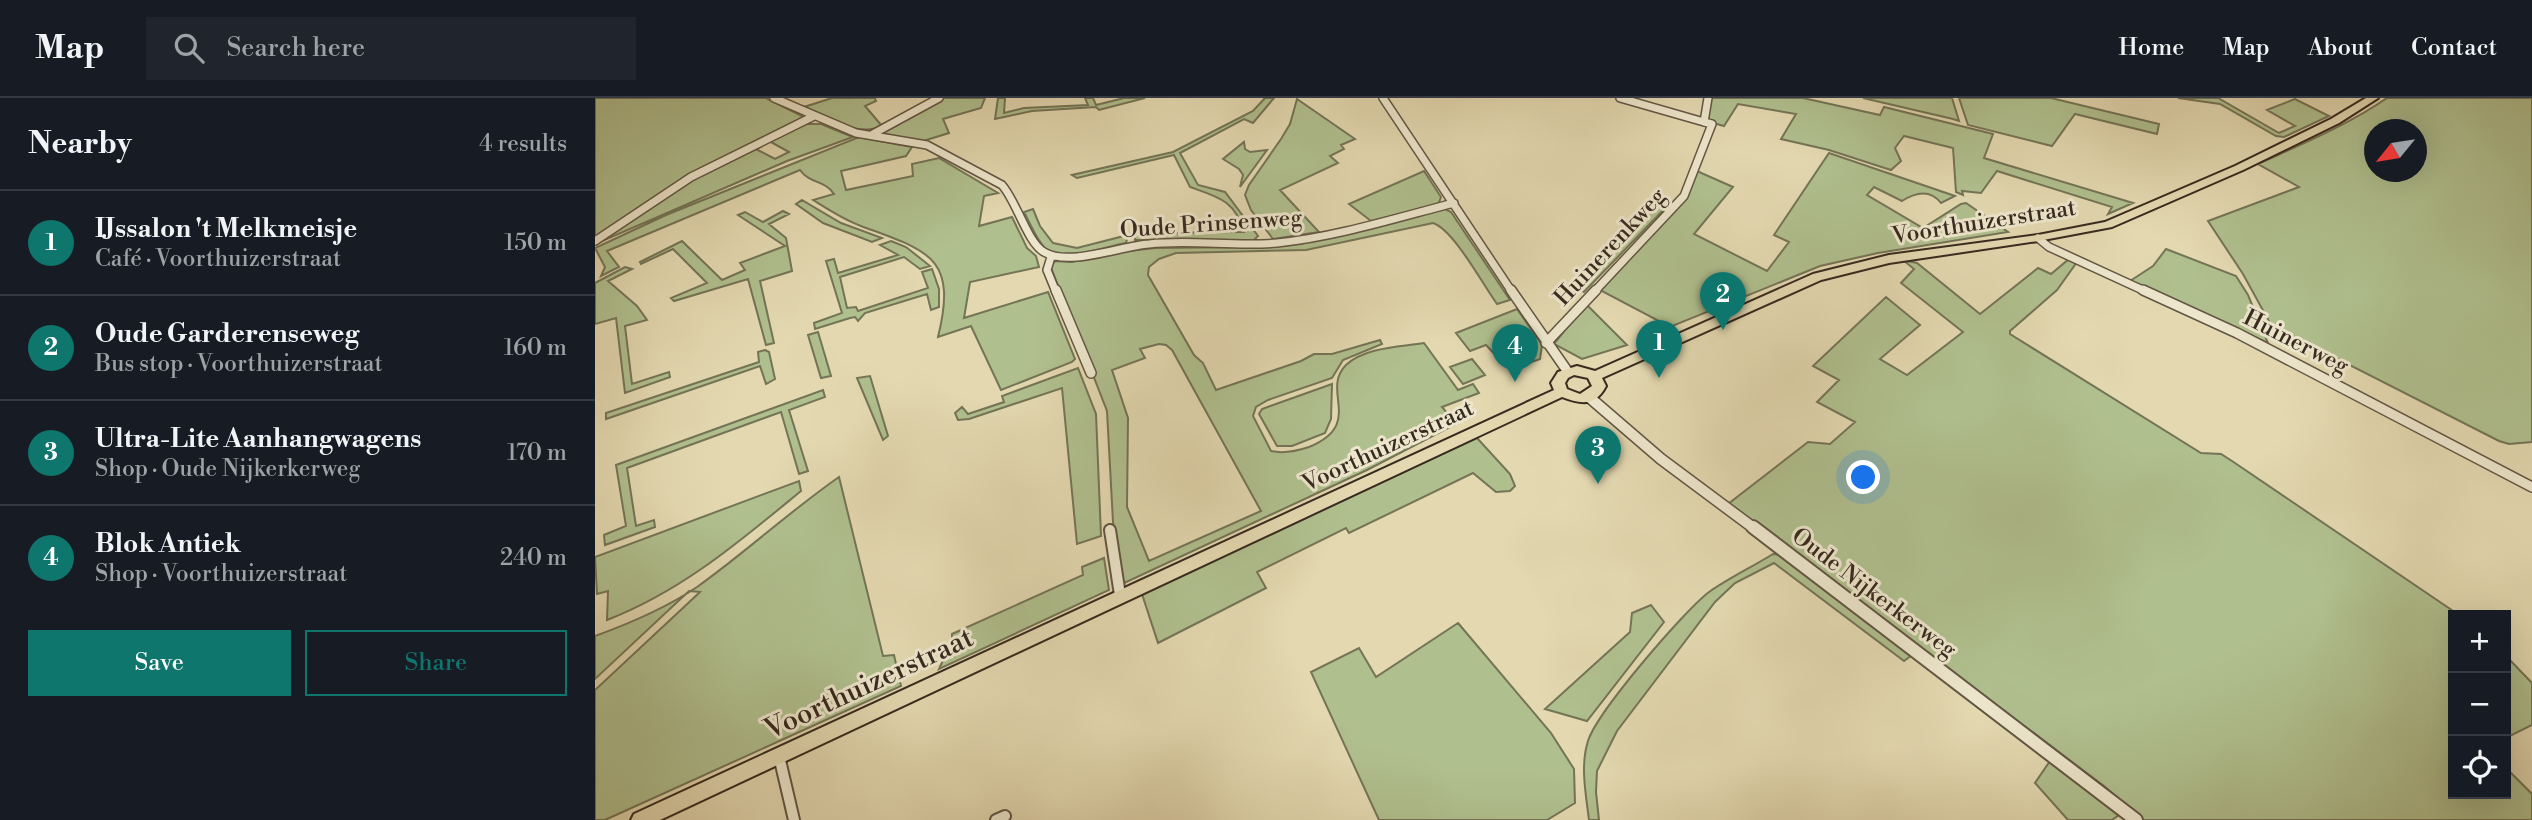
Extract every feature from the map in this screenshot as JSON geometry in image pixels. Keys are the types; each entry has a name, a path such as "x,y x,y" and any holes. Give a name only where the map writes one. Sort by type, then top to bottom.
{"main road":[{"name":"Voorthuizerstraat","path":"1595,376 1817,277 1889,259 2108,225 2239,168 2335,121 2373,98"},
{"path":"1583,371 1595,376 1599,386 1589,397 1572,398 1559,388 1560,379 1569,372 1583,371"},
{"name":"Voorthuizerstraat","path":"640,820 1561,392"}],"street":[{"path":"774,98 845,130 927,145 1002,185 1010,194 1037,247 1051,257 1047,271 1091,373"},
{"path":"871,135 939,98"},
{"path":"1383,98 1546,343 1569,372"},
{"path":"1620,98 1704,122"},
{"name":"Huinerenkweg","path":"1546,343 1684,197 1712,124 1704,122 1707,98"},
{"path":"595,240 691,177 814,116"},
{"name":"Oude Prinsenweg","path":"1051,257 1067,257 1158,242 1297,240 1454,203"},
{"name":"Huinerweg","path":"2031,238 2275,351 2532,487"},
{"name":"Oude Nijkerkerweg","path":"1589,397 1619,426 1697,488 1785,551 2136,820"},
{"path":"1110,530 1120,595"},
{"path":"779,756 794,820"}],"green space":[{"path":"595,98 766,98 804,117 682,179 595,238"},
{"path":"832,98 875,98 876,101 865,106 882,126 863,130 853,128 804,107"},
{"path":"941,98 985,98 981,108 943,119 949,133 920,142 881,133"},
{"path":"998,98 1005,98 1004,113 1024,108 1088,105 1085,98 1093,98 1096,105 1124,98 1145,98 1099,110 1096,107 1032,111 995,119"},
{"path":"1265,98 1274,98 1253,123 1244,119 1180,153 1198,185 1225,192 1258,236 1254,240 1135,240 1135,233 1244,232 1236,213 1224,201 1190,187 1174,155 1077,178 1072,175 1173,152 1253,111"},
{"path":"1711,98 1803,98 1880,115 1884,107 1993,134 1984,158 2133,203 2108,214 2112,207 1997,171 1981,193 1962,191 1963,195 1956,192 1953,148 1904,136 1895,148 1901,161 1891,170 1829,150 1781,139 1796,114 1738,104 1724,126 1706,121"},
{"path":"1863,98 1952,98 1959,121 1953,119"},
{"path":"1959,98 2051,98 2159,124 2157,134 2075,114 2052,146 1968,125"},
{"path":"2178,98 2218,98 2279,133 2295,126 2267,110 2295,99 2329,116 2284,137 2276,136 2220,104"},
{"path":"2387,98 2532,98 2532,442 2509,444 2499,441 2271,325 2243,274 2208,221 2299,187 2258,164 2357,117"},
{"path":"1297,99 1355,139 1341,145 1344,149 1330,156 1338,163 1280,190 1319,232 1273,239 1251,210 1245,195 1290,124"},
{"path":"806,124 821,124 853,137 787,161 595,244 690,180 754,148 775,159 789,152 769,141"},
{"path":"859,137 912,147 906,156 841,171 846,190 913,176 912,164 939,158 998,193 984,196 979,226 1012,217 1027,248 1036,256 1039,267 970,282 964,318 1048,292 1075,359 1072,362 1001,390 971,326 938,337 944,289 940,273 932,260 904,242 849,221 813,200 834,194 800,170 607,251 619,267 601,276 605,267 595,248 666,215"},
{"path":"1244,142 1245,149 1250,152 1267,150 1240,187 1243,175 1239,169 1223,159"},
{"path":"1829,153 1955,196 1941,203 1923,193 1902,201 1874,187 1867,195 1923,228 1966,203 2008,232 1878,253 1820,266 1670,327 1598,289 1680,203 1697,171 1733,187 1694,234 1767,271 1789,242 1774,235"},
{"path":"1424,171 1441,197 1438,205 1371,221 1349,204"},
{"path":"802,200 841,223 882,238 872,242 823,223 796,204"},
{"path":"1662,200 1671,202 1584,292 1579,289"},
{"path":"1033,209 1040,226 1053,243 1077,248 1128,235 1126,243 1073,254 1053,253 1040,241 1024,212"},
{"path":"1445,209 1451,212 1510,300 1497,304 1459,247 1433,223 1306,250 1176,253 1159,259 1149,267 1148,275 1194,355 1203,363 1216,390 1314,354 1332,354 1380,340 1382,344 1343,360 1332,378 1268,400 1256,407 1253,416 1271,451 1300,450 1326,438 1335,428 1338,418 1339,375 1354,359 1373,351 1424,343 1458,390 1473,384 1479,393 1442,407 1456,424 1367,470 1122,584 1113,522 1107,411 1050,265 1056,261 1072,262 1111,253 1155,248 1300,244","holes":["1166,345 1172,350 1261,511 1149,561 1127,507 1128,418 1112,370 1145,358 1140,349"]},
{"path":"783,211 789,214 769,224 786,238 792,271 760,281 774,343 766,345 748,279 674,301 671,298 707,283 673,249 641,264 640,262 682,241 722,280 745,270 740,263 785,246 738,215 745,212 763,222"},
{"path":"891,241 906,247 930,266 920,269 904,257 840,277 847,308 856,307 858,311 928,288 922,272 932,269 939,289 939,307 931,310 927,294 865,313 858,321 855,317 815,329 814,323 842,313 826,261 834,259 838,273 898,255 880,245"},
{"path":"2166,249 2236,276 2248,295 2268,343 2130,281 2153,266"},
{"path":"2069,259 2077,262 2057,290 2010,331 2010,334 2201,453 2221,454 2452,610 2448,610 2448,799 2511,799 2511,773 2532,794 2532,820 2143,820 2104,786 1728,504 1808,442 1830,444 1855,422 1817,402 1839,380 1813,366 1886,297 1920,325 1880,359 1907,375 1963,332 1901,283 1914,269 1903,260 1917,263 1980,314 2038,268 2051,274"},
{"path":"625,267 632,269 608,281 637,306 647,320 625,326 632,384 669,372 670,377 625,393 616,318 595,324 595,283"},
{"path":"1586,304 1627,345 1582,359 1554,344"},
{"path":"1517,309 1542,345 1540,359 1522,365 1510,365 1499,359 1486,345 1470,351 1456,333"},
{"path":"818,332 831,376 821,378 808,335"},
{"path":"758,352 769,352 775,379 766,384 760,366 606,419 606,413 759,362"},
{"path":"1472,359 1485,375 1463,384 1450,367"},
{"path":"1078,368 1096,414 1101,536 1077,544 1062,388 969,419 958,420 955,413 962,407 968,414 1004,402 1002,396"},
{"path":"870,376 888,436 883,440 857,378"},
{"path":"1332,384 1331,419 1325,433 1292,446 1277,446 1259,414 1262,409"},
{"path":"823,390 825,397 789,410 808,471 799,474 781,412 627,468 636,526 654,520 655,527 605,545 604,535 626,526 616,465"},
{"path":"1477,438 1510,474 1515,486 1510,491 1496,492 1473,473 1349,533 1346,528 1257,572 1266,588 1158,643 1142,594"},
{"path":"839,477 883,656 894,655 901,686 605,820 595,820 595,690 700,592 691,591"},
{"path":"799,481 801,491 709,563 660,595 607,620 608,591 597,594 595,557"},
{"path":"1773,554 1783,555 1912,655 1904,661 1774,563 1735,583 1715,602 1617,731 1597,771 1599,820 1589,820 1584,760 1588,741 1607,708 1662,640 1697,603 1709,592"},
{"path":"1104,558 1109,590 939,669 952,641 952,634 1083,575 1082,567"},
{"path":"685,595 595,679 595,636"},
{"path":"1651,605 1664,622 1587,721 1545,709 1630,632 1632,613"},
{"path":"1458,623 1551,733 1574,769 1575,803 1547,820 1379,820 1311,672 1359,648 1376,677"},
{"path":"2511,661 2532,683 2532,725 2511,736"},
{"path":"2050,761 2119,815 2112,820 2068,820 2035,783"}],"place":[{"name":"Oude Garderenseweg","path":"1723,330"},
{"name":"IJssalon 't Melkmeisje","path":"1659,378"},
{"name":"Blok Antiek","path":"1515,382"},
{"name":"Ultra-Lite Aanhangwagens","path":"1598,484"}]}
